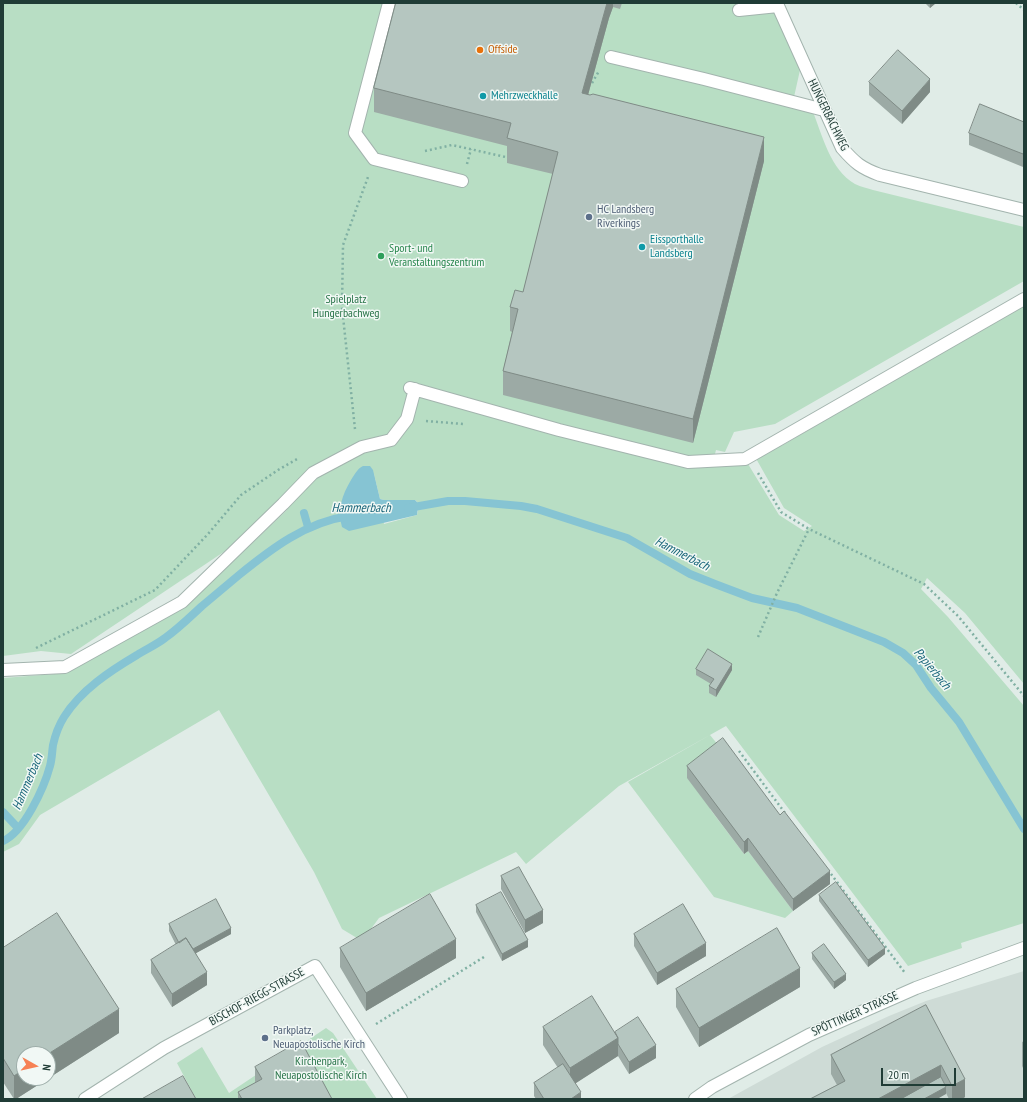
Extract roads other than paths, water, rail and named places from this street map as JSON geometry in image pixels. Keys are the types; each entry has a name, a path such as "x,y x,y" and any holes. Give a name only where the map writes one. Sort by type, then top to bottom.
{"street":[{"path":"389,3 355,133 374,160 462,182"},
{"name":"HUNGERBACHWEG","path":"739,10 777,4 842,148 853,161 866,170 880,175 1024,210"},
{"path":"611,57 824,110"},
{"path":"3,670 65,667 182,602 313,473 362,447 391,440 407,420 412,389 559,430 688,462 745,459 1024,299"},
{"name":"SPÖTTINGER STRASSE","path":"695,1099 712,1087 809,1035 916,988 1024,948"},
{"name":"BISCHOF-RIEGG-STRASSE","path":"85,1099 164,1048 315,966 402,1099"}],"water":[{"name":"Hammerbach","path":"363,466 370,466 373,470 380,499 415,500 418,507 417,515 349,531 342,527 340,509 343,497 355,474"}],"waterway":[{"name":"Papierbach","path":"408,508 448,501 465,501 521,506 537,509 627,538 690,574 715,584 752,598 797,608 884,642 903,653 916,665 931,688 959,722 1024,829"},
{"path":"304,513 308,527"},
{"name":"Hammerbach","path":"3,841 11,836 26,819 38,797 47,775 51,763 53,745 60,723 71,707 87,690 117,668 170,634 239,575 277,546 304,530 318,524 349,516"},
{"path":"3,812 18,828"}],"place":[{"name":"Offside","path":"480,50"},
{"name":"Mehrzweckhalle","path":"483,96"},
{"name":"HC Landsberg Riverkings","path":"589,217"},
{"name":"Eissporthalle Landsberg","path":"642,247"},
{"name":"Sport- und Veranstaltungszentrum","path":"381,256"},
{"name":"Parkplatz, Neuapostolische Kirch","path":"265,1038"}],"park label":[{"name":"Spielplatz Hungerbachweg","path":"346,307"},
{"name":"Kirchenpark, Neuapostolische Kirch","path":"321,1069"}]}
